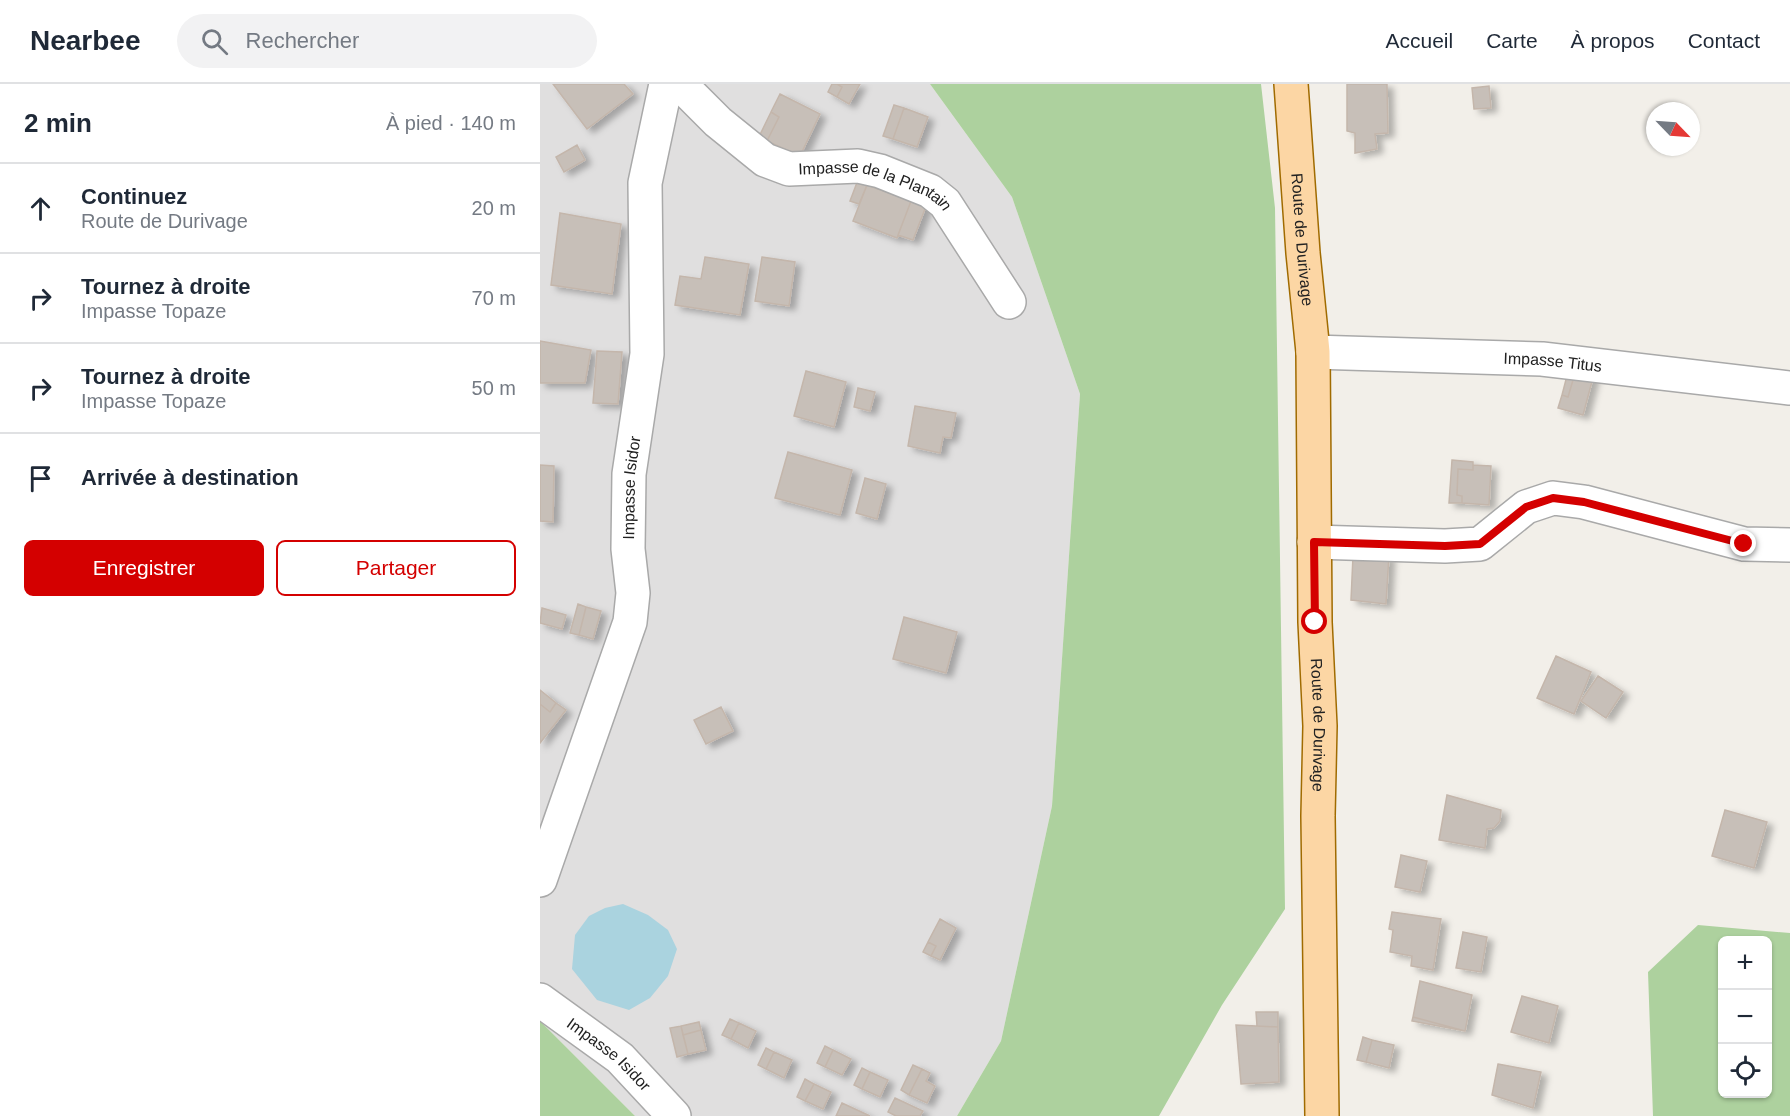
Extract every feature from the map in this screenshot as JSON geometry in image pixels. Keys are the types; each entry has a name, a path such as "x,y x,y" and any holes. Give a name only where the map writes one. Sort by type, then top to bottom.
{"main road":[{"name":"Route de Durivage","path":"1291,84 1303,253 1313,352 1315,622 1320,726 1318,816 1322,1116"}],"street":[{"name":"Impasse Isidor","path":"540,880 630,622 633,593 628,549 628,474 647,354 645,183 666,84"},
{"name":"Impasse de la Plantain","path":"681,84 718,122 765,160 789,168 858,166 880,171 930,191 945,203 1009,302"},
{"name":"Impasse Titus","path":"1313,352 1542,359 1790,388"},
{"path":"1314,542 1445,546 1480,544 1526,507 1553,498 1584,502 1744,544 1790,544"},
{"name":"Impasse Isidor","path":"540,1000 620,1058 674,1116"}],"shaded area":[{"path":"540,84 930,84 1012,197 1080,394 1052,806 1001,1041 957,1116 635,1116 540,1021"}],"green space":[{"path":"930,84 1261,84 1275,208 1285,909 1222,1005 1159,1116 957,1116 1001,1041 1052,806 1080,394 1012,197"},
{"path":"1698,925 1790,933 1790,1116 1653,1116 1648,972"},
{"path":"540,1021 635,1116 540,1116"}],"water":[{"path":"623,904 648,915 668,930 677,949 668,976 650,998 629,1010 597,1000 572,969 575,935 589,916 605,908"}],"building":[{"path":"553,84 624,84 633,94 587,129"},
{"path":"832,84 842,87 837,97 828,92"},
{"path":"837,84 860,84 849,104 837,97 842,87"},
{"path":"1347,84 1387,84 1388,133 1375,134 1377,149 1355,153 1355,133 1347,131"},
{"path":"1489,86 1491,108 1474,109 1472,88"},
{"path":"780,94 820,114 800,156 767,141 779,117 771,112"},
{"path":"894,105 904,108 893,139 883,136"},
{"path":"904,108 928,117 917,147 893,139"},
{"path":"771,112 779,117 767,141 800,156 755,145"},
{"path":"577,145 585,160 564,172 556,157"},
{"path":"861,172 892,183 889,193 867,185 859,204 850,201"},
{"path":"867,185 911,201 897,238 853,221"},
{"path":"913,196 928,201 913,240 898,235"},
{"path":"560,213 621,224 612,294 551,285"},
{"path":"705,257 749,264 740,315 675,305 680,276 701,279"},
{"path":"762,257 795,262 789,306 755,301"},
{"path":"540,341 591,350 585,383 540,383"},
{"path":"597,351 622,352 618,404 593,403"},
{"path":"1569,368 1576,370 1568,397 1562,395"},
{"path":"1576,370 1594,374 1583,415 1558,408 1562,395 1568,397"},
{"path":"806,371 846,382 834,427 794,416"},
{"path":"858,388 875,392 870,411 854,407"},
{"path":"915,406 956,413 951,438 943,437 940,453 908,446"},
{"path":"788,452 852,470 840,515 775,498"},
{"path":"1452,460 1473,462 1473,470 1458,469 1457,495 1462,496 1462,503 1449,503"},
{"path":"540,465 554,466 553,522 540,521"},
{"path":"1473,465 1491,466 1489,505 1462,503 1462,496 1457,495 1458,469 1473,470"},
{"path":"865,478 886,484 877,519 856,513"},
{"path":"1389,555 1386,604 1351,600 1353,556"},
{"path":"578,604 586,607 579,635 570,633"},
{"path":"586,607 601,611 593,639 579,635"},
{"path":"542,608 566,615 562,629 540,623"},
{"path":"904,617 957,632 946,673 893,659"},
{"path":"1556,656 1591,672 1574,714 1537,698"},
{"path":"1598,676 1623,692 1606,718 1581,701"},
{"path":"540,690 556,703 550,712 540,704"},
{"path":"556,703 566,710 540,743 540,704 550,712"},
{"path":"721,707 733,731 706,744 694,720"},
{"path":"1447,795 1501,810 1500,821 1494,828 1487,829 1485,848 1439,840"},
{"path":"1725,810 1767,822 1754,868 1712,856"},
{"path":"1401,855 1427,861 1420,892 1395,887"},
{"path":"1392,912 1441,919 1433,970 1411,966 1412,956 1390,952 1393,930 1389,929"},
{"path":"940,919 956,928 940,960 931,956 936,946 928,942"},
{"path":"1463,932 1487,937 1481,972 1456,968"},
{"path":"928,942 936,946 931,956 923,952"},
{"path":"1420,981 1472,995 1465,1031 1413,1017"},
{"path":"1522,996 1558,1006 1549,1043 1511,1032"},
{"path":"1256,1012 1278,1012 1278,1027 1257,1026"},
{"path":"1413,1017 1465,1031 1412,1021"},
{"path":"730,1019 739,1023 731,1039 722,1035"},
{"path":"699,1022 701,1030 683,1035 681,1026"},
{"path":"739,1023 756,1031 748,1048 731,1039"},
{"path":"1236,1025 1278,1027 1279,1082 1241,1084"},
{"path":"681,1026 688,1054 677,1057 670,1028"},
{"path":"701,1030 706,1050 688,1054 683,1035"},
{"path":"1363,1037 1372,1040 1366,1062 1357,1060"},
{"path":"1372,1040 1394,1045 1389,1068 1366,1062"},
{"path":"825,1046 833,1050 825,1067 817,1063"},
{"path":"766,1048 774,1052 766,1069 758,1065"},
{"path":"833,1050 851,1059 842,1075 825,1067"},
{"path":"774,1052 792,1060 784,1078 766,1069"},
{"path":"1498,1064 1541,1072 1533,1108 1492,1095"},
{"path":"913,1065 922,1069 909,1095 901,1090"},
{"path":"862,1068 870,1072 862,1089 854,1085"},
{"path":"922,1069 930,1073 926,1081 935,1086 927,1103 909,1095"},
{"path":"870,1072 888,1080 880,1097 862,1089"},
{"path":"805,1079 814,1084 805,1101 797,1097"},
{"path":"814,1084 831,1092 823,1109 805,1101"},
{"path":"895,1098 923,1111 920,1116 896,1116 888,1112"},
{"path":"842,1103 870,1116 836,1116"}],"route":[{"path":"1315,622 1314,542 1445,546 1480,544 1526,507 1553,498 1584,502 1744,544"}]}
